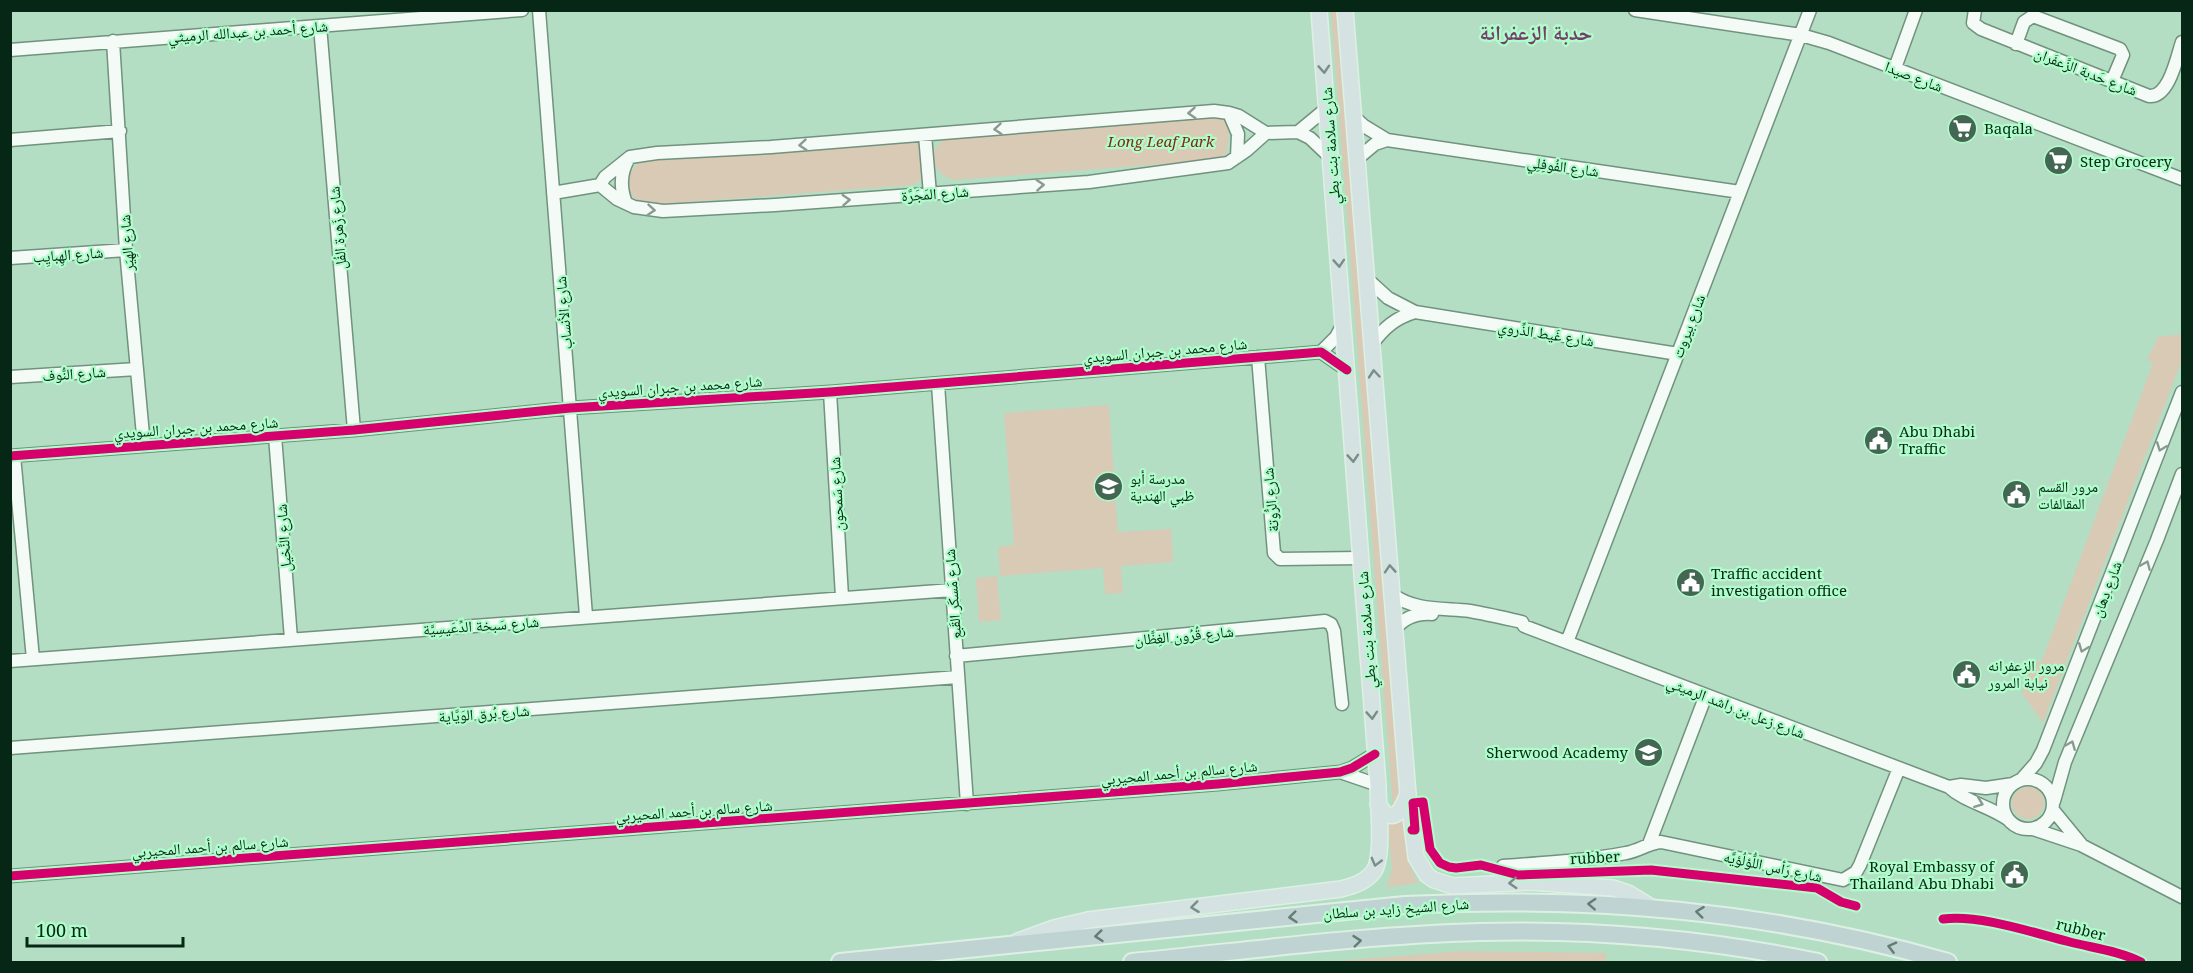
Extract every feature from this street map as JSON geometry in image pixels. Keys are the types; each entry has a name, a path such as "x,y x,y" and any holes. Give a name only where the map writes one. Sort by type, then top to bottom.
{"highway":[{"name":"شارع الشيخ زايد بن سلطان","path":"840,963 1405,906 1479,902 1554,902 1651,907 1736,917 1821,931 1948,963"},
{"name":"شارع الشيخ زايد بن سلطان","path":"1132,963 1408,936 1480,932 1553,932 1679,940 1753,950 1818,963"}],"main road":[{"name":"شارع سلامة بنت بطي","path":"1006,946 1054,928 1088,920 1341,889 1366,879 1377,865 1380,835 1378,785 1319,10"},
{"name":"شارع سلامة بنت بطي","path":"1345,10 1408,794 1416,857 1426,875 1453,886 1530,882 1613,888 1628,893 1651,907"},
{"path":"1378,804 1385,814 1393,816 1398,814 1408,794"}],"street":[{"name":"شارع أحمد بن عبدالله الرميثي","path":"10,50 522,10"},
{"name":"شارع الأنساب","path":"539,10 586,616"},
{"name":"شارع صيدا","path":"1635,10 1801,35 1838,46 2182,179"},
{"name":"شارع بيروت","path":"1567,642 1810,10"},
{"path":"1895,68 1916,10"},
{"name":"شارع حَدبة الزَّعفَران","path":"1975,10 1972,19 1977,27 2149,96 2158,95 2165,89 2182,42"},
{"path":"2016,44 2024,22 2033,16 2120,49 2123,55 2112,81"},
{"name":"شارع زَهرة الفُل","path":"321,26 354,430"},
{"name":"شارع الهِيَر","path":"113,41 126,250 144,446"},
{"path":"1298,132 1327,108"},
{"path":"553,193 600,185 605,177 630,157 657,153 771,147 1214,111 1229,112 1239,116 1266,133 1298,132 1310,138 1330,157"},
{"path":"1229,112 1238,134 1237,157"},
{"name":"شارع الفُوفِلِي","path":"1353,116 1364,126 1387,140 1740,192"},
{"path":"10,140 120,131"},
{"name":"شارع المَجَرَّة","path":"600,185 607,192 642,210 663,211 1089,182 1228,163 1266,133"},
{"path":"925,135 930,194"},
{"path":"1357,159 1375,144 1387,140"},
{"path":"626,203 622,190 622,176 630,157"},
{"name":"شارع الهِبايِب","path":"10,258 126,250"},
{"name":"شارع غَيط الذِّروي","path":"1366,278 1390,299 1414,312 1678,354"},
{"path":"1372,344 1389,324 1414,312"},
{"path":"1343,324 1336,337 1321,351 1347,370"},
{"name":"شارع محمد بن جبران السويدي","path":"12,456 354,430 570,408 938,384 1321,351"},
{"name":"شارع الرُّوتة","path":"1258,357 1274,553 1280,559 1361,558"},
{"name":"شارع النُّوف","path":"10,377 137,369"},
{"name":"شارع مَسكَر القَبع","path":"938,384 967,804"},
{"name":"شارع سَمحون","path":"830,392 842,597"},
{"name":"شارع دِهان","path":"2017,782 2036,763 2043,750 2182,392"},
{"name":"شارع النَّخيل","path":"275,436 291,639"},
{"path":"12,456 33,659"},
{"name":"شارع دِهان","path":"2053,806 2065,762 2182,474"},
{"name":"شارع سَبخة الدِّعَيسِيَّة","path":"10,661 952,590"},
{"name":"شارع زعل بن راشد الرميثي","path":"1392,594 1410,605 1496,616 1522,622 1524,626 1949,787 1962,797 1987,807 2009,820"},
{"name":"شارع زعل بن راشد الرميثي","path":"1395,629 1408,618 1424,614 1471,619 1520,629 1524,626"},
{"name":"شارع قُرُون الغِظَّان","path":"956,656 1325,621 1333,627 1334,631 1342,704"},
{"name":"شارع بُرق الوَيَّاية","path":"10,748 958,677"},
{"path":"1648,844 1706,695"},
{"name":"شارع سالم بن أحمد المحيربي","path":"10,876 967,804 1340,772 1352,768 1375,754"},
{"name":"شارع رَأس اللُّؤلُؤيَّه","path":"1503,866 1589,859 1634,852 1648,844 1661,842 1843,880 1856,872 1860,865 1899,768"},
{"name":"شارع سالم بن أحمد المحيربي","path":"1340,772 1378,785"},
{"path":"2081,845 2053,806 2051,793 2038,781 2017,782 2004,797 2003,805 2009,820 2020,828 2033,829 2081,845 2182,897"},
{"name":"شارع زعل بن راشد الرميثي","path":"1949,787 1961,785 1986,788 2017,782"},
{"path":"2033,829 2046,823 2053,806"}],"green space":[{"path":"1331,11 1339,11 1351,120 1401,799 1393,807"},
{"name":"Long Leaf Park","path":"1214,113 1226,121 1229,136 1226,155 1218,160 955,180 940,173 932,159 935,149 948,134"},
{"path":"908,138 920,146 923,161 921,180 912,185 649,205 635,198 626,184 629,173 643,159"},
{"path":"2182,334 2182,360 2043,723 2022,693 2030,660 2041,663 2153,363 2147,360 2158,337"},
{"path":"1109,405 1118,532 1171,529 1173,562 1121,566 1123,593 1105,594 1103,568 1000,576 998,547 1014,545 1004,413"},
{"path":"997,576 1001,620 979,622 976,578"},
{"path":"2028,787 2039,792 2044,803 2039,814 2028,819 2017,814 2012,803 2017,792"},
{"path":"1404,819 1408,862 1418,883 1387,887 1392,869 1388,821 1397,822"},
{"path":"1462,951 1607,953 1605,962 1324,962"}],"cycle path":[{"path":"10,456 354,430 570,408 830,392 1321,352 1347,370"},
{"path":"10,876 1218,784 1340,772 1352,768 1375,754"},
{"name":"rubber","path":"1412,830 1415,830 1413,803 1423,802 1430,849 1440,863 1449,867 1481,865 1518,875 1651,870 1817,888 1841,902 1856,906"},
{"name":"rubber","path":"1943,919 1973,919 2006,925 2115,952 2141,962"}],"place":[{"name":"Baqala","path":"1963,128"},
{"name":"Step Grocery","path":"2059,161"},
{"name":"Abu Dhabi Traffic","path":"1878,440"},
{"name":"مدرسة أبو ظبي الهندية","path":"1109,487"},
{"name":"مرور القسم المقالفات","path":"2017,495"},
{"name":"Traffic accident investigation office","path":"1690,582"},
{"name":"مرور الزعفرانه نيابة المرور","path":"1967,674"},
{"name":"Sherwood Academy","path":"1649,752"},
{"name":"Royal Embassy of Thailand Abu Dhabi","path":"2015,875"}],"district":[{"name":"حدبة الزعفرانة","path":"1536,32"}]}
